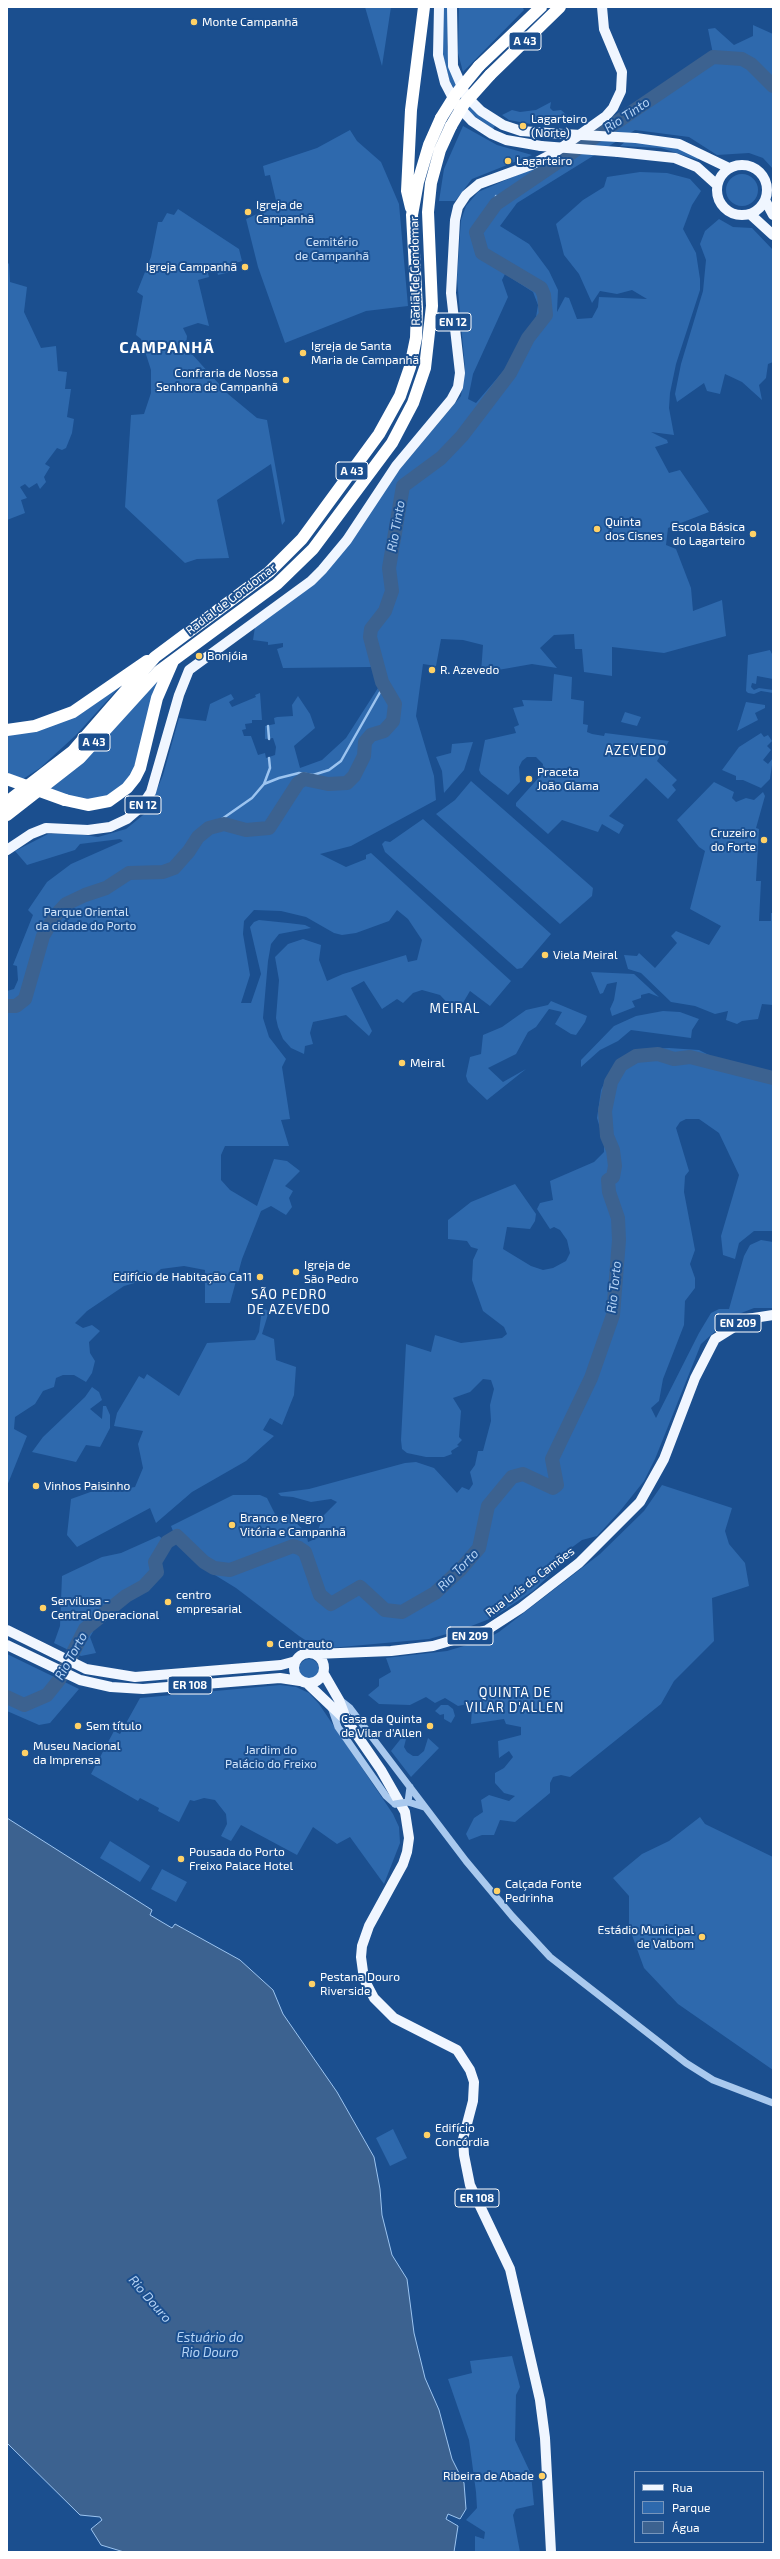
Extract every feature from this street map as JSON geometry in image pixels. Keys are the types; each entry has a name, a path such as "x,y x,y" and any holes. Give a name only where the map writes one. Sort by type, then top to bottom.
{"highway":[{"path":"412,215 407,191 411,110 424,7"},
{"name":"Radial de Gondomar","path":"7,802 73,751 155,657 269,572 302,539 379,434 400,396 410,367 416,338 417,308 412,215 418,182 429,145 441,118 456,94 479,66 541,7"},
{"name":"Radial de Gondomar","path":"7,815 80,758 155,675 277,584 313,549 392,443 413,403 425,368 430,338 432,306 428,212 431,183 440,150 451,126 464,104 490,75 560,7"},
{"path":"7,730 35,726 73,712 155,657"},
{"path":"7,779 65,800 88,805 109,801 122,792 135,778 140,768 156,698 173,661"}],"main road":[{"path":"438,7 438,55 445,83 456,104 472,121 492,134 506,140 541,146 675,158 697,167 717,185"},
{"path":"452,7 453,66 466,96 481,112 503,126 521,131 636,138 679,144 729,168"},
{"name":"EN 12","path":"7,850 31,834 46,828 88,830 110,827 127,819 141,807 151,792 179,694 187,674 194,666 312,580 322,570 348,540 396,466 455,394 460,373 450,293 455,220 458,207 466,195 479,184 531,165 554,153 606,116 613,108 621,91 622,72 604,29 602,7"},
{"path":"745,165 759,171 767,185 765,200 756,211 750,214 735,214 722,206 717,192 717,185 724,172 729,168 745,165"},
{"path":"765,200 773,215"},
{"path":"750,214 773,235"},
{"name":"Rua Luís de Camões","path":"315,1654 340,1655 433,1646 487,1630 579,1563 634,1508 646,1493 672,1441 702,1363 715,1339 747,1319 773,1315"},
{"name":"ER 108","path":"7,1630 86,1669 128,1676 161,1677 281,1666 296,1660 305,1654 315,1654 322,1659 324,1671 339,1700 348,1722 399,1798 408,1822 409,1838 403,1864 369,1926 362,1946 361,1957 364,1979 374,1998 394,2018 457,2050 470,2070 474,2082 473,2101 463,2139 464,2155 470,2185 510,2269 540,2400 545,2438 551,2552"},
{"name":"ER 108","path":"7,1645 80,1680 111,1688 143,1689 265,1678 304,1682 348,1722"},
{"path":"296,1660 294,1669 304,1682 318,1682 324,1671 340,1655"}],"street":[{"path":"339,1700 350,1708 447,1837 512,1916 555,1961 686,2063 713,2080 773,2103"},
{"path":"330,1705 338,1727 386,1796 395,1804 408,1802 424,1807"},
{"path":"408,1802 410,1787"}],"green space":[{"path":"365,7 391,7 382,66"},
{"path":"443,7 448,7 447,47 451,72 496,124 493,129 470,113 450,82 443,57"},
{"path":"459,7 523,8 524,10 463,72 458,53"},
{"name":"Parque Oriental da cidade do Porto","path":"753,25 773,34 773,169 763,158 749,153 717,155 689,137 635,130 517,203 500,226 529,244 549,271 558,290 557,312 565,297 569,298 577,319 592,318 598,307 599,297 647,299 632,290 617,294 600,291 592,303 579,274 564,255 556,224 583,200 604,187 607,177 640,172 667,173 690,179 701,191 692,205 683,229 696,253 700,290 676,364 670,393 669,408 674,435 651,432 667,440 668,443 655,447 669,473 680,470 709,512 668,528 666,545 676,549 691,588 693,611 722,600 726,636 664,653 612,647 612,676 584,672 582,649 575,649 574,634 554,635 540,648 557,668 532,664 481,673 483,645 463,640 441,639 436,666 423,664 416,716 434,776 436,800 351,846 320,854 346,867 366,859 366,855 371,853 511,981 490,1006 470,991 457,1013 440,995 422,990 413,993 403,1003 397,999 382,1009 364,981 351,988 372,1031 369,1036 346,1015 313,1022 310,1033 313,1044 305,1046 304,1054 291,1048 283,1039 276,1018 279,980 275,957 288,944 303,939 321,945 319,960 327,981 343,974 406,955 408,962 417,960 422,940 408,919 397,910 389,921 356,933 342,935 334,933 306,917 281,911 254,910 244,921 243,934 250,975 241,1003 251,1003 261,974 250,927 254,922 259,920 288,923 305,925 311,928 279,934 271,944 268,961 263,1018 269,1037 286,1059 282,1067 290,1119 281,1120 289,1146 225,1146 221,1155 221,1180 230,1190 257,1206 274,1159 287,1161 300,1171 285,1186 293,1191 289,1198 292,1207 286,1215 271,1206 261,1211 242,1259 230,1303 205,1303 205,1270 184,1266 161,1269 149,1279 124,1286 87,1311 75,1323 83,1328 92,1325 100,1331 89,1342 90,1353 95,1361 92,1373 86,1382 74,1375 63,1375 56,1378 54,1387 43,1391 35,1404 15,1417 14,1429 27,1436 7,1486 7,991 14,989 18,980 17,966 13,965 33,915 28,910 47,882 71,864 123,841 120,839 80,844 75,850 27,865 15,851 48,834 71,833 98,837 126,829 148,811 163,775 179,718 206,721 210,704 231,694 234,699 229,702 232,707 256,697 255,695 260,693 262,720 252,720 252,723 245,724 246,729 242,730 244,736 251,736 258,755 265,753 266,758 275,755 276,747 273,738 265,739 265,726 275,724 274,718 293,716 292,705 298,696 310,714 315,728 294,746 300,768 322,760 346,738 378,688 377,676 372,667 283,668 277,649 283,647 283,643 268,645 268,642 253,640 255,627 289,602 461,396 465,368 457,279 461,220 466,206 478,192 529,170 611,122 713,54 708,29 715,28 734,45 753,36","holes":["505,274 533,292 538,305 536,317 527,329 517,355 476,403 468,399 473,374 508,297 502,280"]},
{"path":"551,102 550,108 553,111 561,110 576,123 531,124 509,120 502,115 512,110 520,112 536,110"},
{"path":"463,126 497,145 532,155 472,179 455,201 439,201 444,169"},
{"name":"Cemitério de Campanhã","path":"350,130 357,141 381,162 399,204 408,306 366,311 285,343 258,267 246,219 277,205 270,175 265,176 263,166 317,148"},
{"path":"626,141 663,143 700,156 698,160 661,148 620,146"},
{"path":"739,174 745,174 754,178 758,190 754,202 745,206 739,206 730,202 726,193 726,187 730,178"},
{"path":"178,209 239,249 242,261 236,263 238,270 218,275 216,267 207,269 209,277 198,280 209,326 198,323 183,328 187,336 186,346 228,394 257,418 267,420 285,521 282,525 271,464 217,500 229,558 197,559 185,563 125,507 131,415 144,414 151,393 151,370 141,339 136,335 143,296 137,292 151,257 158,222 162,222 167,213 174,215"},
{"path":"719,219 733,227 752,228 773,250 773,362 768,364 766,378 759,385 762,400 742,382 725,374 720,394 707,391 704,383 677,402 675,394 681,364 703,291 706,260 700,244 705,231"},
{"path":"9,263 10,282 27,287 24,312 41,348 56,346 58,371 67,372 65,389 71,389 67,417 74,419 72,433 66,448 62,450 57,448 45,464 50,467 44,477 46,482 40,489 37,483 29,488 25,484 20,487 27,498 21,500 25,513 7,520 7,265"},
{"path":"770,650 773,656 773,679 757,676 756,684 752,683 751,687 754,690 759,688 773,690 773,693 761,691 754,694 748,693 746,691 748,655"},
{"path":"554,674 572,677 571,699 584,701 583,724 588,725 587,732 604,736 605,733 669,741 657,761 677,780 672,785 676,790 668,799 646,778 609,816 624,825 619,834 602,824 598,832 562,820 548,834 516,806 516,803 542,774 543,764 536,757 527,757 522,761 519,767 520,782 508,795 481,774 479,770 485,740 516,733 514,727 519,725 513,708 524,706 522,700 552,701"},
{"path":"161,676 132,774 123,785 110,795 93,800 76,800 47,788"},
{"path":"124,682 76,735 40,768 23,779 7,773 7,732 39,727"},
{"path":"746,702 765,705 765,708 755,713 758,720 737,731"},
{"path":"625,712 641,717 637,726 621,722"},
{"path":"761,733 764,737 768,735 772,741 767,746 771,750 763,760 768,764 773,758 770,779 761,788 743,780 736,780 736,776 722,770 739,747"},
{"path":"473,742 464,770 444,793 442,771 436,757 451,753 452,744"},
{"path":"471,781 593,888 592,896 560,924 436,814 455,800"},
{"path":"714,782 734,792 732,798 736,802 746,798 754,800 763,792 765,796 756,828 759,829 756,881 761,881 759,921 771,921 771,913 773,913 773,1005 762,1004 758,1019 742,1021 737,1024 726,1020 728,1011 715,1014 695,1006 671,1002 641,973 628,969 624,955 637,956 639,953 655,968 677,943 671,936 676,931 709,945 721,926 690,909 705,851 699,847 677,820"},
{"path":"423,819 551,934 522,968 517,969 385,852 382,844 385,841 390,842"},
{"path":"591,972 634,974 659,997 649,993 641,995 641,998 632,1001 635,1007 612,1016 610,1009 614,1000 617,982 607,984 603,993 600,994"},
{"path":"551,1001 587,1016 585,1022 576,1035 571,1034 555,1024 562,1012 549,1009 536,1027 528,1032 516,1054 488,1068 503,1082 526,1069 487,1100 468,1082 466,1076 470,1057 481,1054 483,1035 502,1027 526,1010 548,1005"},
{"path":"663,1011 680,1012 699,1019 692,1030 691,1038 631,1030 618,1041 600,1050 581,1067 581,1060 614,1026 636,1016"},
{"path":"669,1048 699,1050 721,1061 773,1072 773,1231 754,1231 739,1243 735,1259 723,1255 721,1236 739,1175 719,1133 699,1119 686,1119 680,1122 676,1128 689,1171 685,1176 684,1192 695,1250 690,1264 695,1278 695,1288 685,1301 684,1325 663,1379 659,1401 651,1408 656,1418 699,1333 711,1313 719,1309 729,1309 744,1256 750,1245 761,1240 773,1242 773,1308 754,1308 731,1317 701,1344 655,1459 644,1481 620,1511 597,1536 582,1540 563,1554 563,1562 533,1591 492,1618 461,1630 429,1639 319,1649 299,1636 236,1588 210,1572 177,1541 171,1526 233,1495 260,1495 267,1498 277,1518 286,1514 295,1516 295,1522 306,1532 308,1542 315,1539 323,1516 337,1502 331,1499 311,1502 293,1497 281,1496 278,1493 309,1489 405,1463 416,1462 434,1468 457,1493 462,1487 469,1490 473,1484 470,1472 475,1465 478,1451 483,1451 491,1421 490,1405 494,1389 491,1380 483,1379 470,1392 453,1398 461,1411 459,1437 462,1440 457,1445 459,1446 451,1451 452,1454 444,1457 426,1457 407,1453 402,1449 401,1440 406,1344 431,1352 435,1335 461,1343 502,1338 507,1334 504,1327 483,1311 472,1280 473,1260 478,1249 471,1247 467,1241 448,1239 448,1220 471,1202 515,1184 536,1214 535,1221 530,1229 507,1227 503,1249 531,1266 543,1270 553,1268 566,1261 570,1253 567,1240 560,1230 554,1227 550,1229 537,1209 540,1203 553,1200 550,1181 594,1162 604,1152 604,1142 597,1118 601,1090 609,1073 620,1060 641,1049"},
{"path":"262,1308 269,1311 262,1334 274,1339 276,1360 296,1367 294,1395 282,1425 270,1418 263,1430 274,1436 246,1461 192,1492 156,1523 150,1508 77,1547 67,1535 71,1499 96,1490 112,1491 135,1487 143,1468 138,1444 143,1431 114,1426 117,1413 139,1376 144,1379 147,1374 179,1396 207,1343 255,1340 259,1332"},
{"path":"92,1387 99,1392 102,1400 90,1409 102,1419 103,1406 106,1406 110,1415 110,1428 100,1447 86,1445 76,1462 32,1452 43,1437 85,1397"},
{"path":"662,1485 732,1508 725,1531 729,1544 745,1563 749,1586 712,1598 714,1641 674,1681 661,1704 570,1777 561,1775 553,1777 550,1783 550,1793 515,1822 500,1820 494,1835 482,1835 469,1840 466,1834 474,1818 483,1812 481,1800 489,1795 509,1801 515,1796 504,1793 495,1783 495,1773 504,1768 513,1757 509,1751 499,1758 498,1741 521,1735 521,1727 506,1724 504,1719 471,1724 472,1708 467,1704 458,1706 445,1698 435,1703 426,1697 410,1705 379,1704 368,1695 379,1686 379,1679 391,1672 386,1658 447,1651 484,1640 499,1632 600,1554 644,1511"},
{"path":"159,1536 171,1545 165,1552 155,1580 108,1612 108,1617 98,1623 90,1637 96,1653 81,1656 54,1643 60,1626 62,1576 102,1557 121,1553"},
{"path":"7,1654 79,1689 50,1723 39,1725 7,1711"},
{"path":"305,1659 313,1659 319,1665 319,1673 313,1679 305,1679 299,1673 299,1665"},
{"name":"Jardim do Palácio do Freixo","path":"280,1685 296,1687 309,1693 319,1704 393,1814 399,1827 400,1843 384,1884 350,1837 337,1844 313,1827 297,1855 241,1825 231,1841 221,1836 227,1824 226,1814 215,1800 204,1798 194,1801 190,1800 179,1822 158,1811 159,1808 140,1798 138,1801 91,1774 114,1731 120,1734 140,1698"},
{"path":"441,1705 448,1705 453,1709 455,1716 451,1723 444,1719 444,1714 440,1715 435,1711"},
{"path":"403,1736 406,1739 404,1747 407,1752 413,1756 418,1756 424,1751 428,1738 439,1748 411,1777 391,1751"},
{"name":"Estádio Municipal de Valbom","path":"700,1817 705,1824 773,1857 773,2070 678,2004 644,1968 629,1927 629,1896 613,1878 642,1854 669,1841"},
{"path":"110,1841 150,1866 140,1882 100,1858"},
{"path":"162,1869 187,1882 176,1902 151,1889"},
{"path":"393,2129 407,2158 390,2166 376,2138"},
{"path":"512,2356 520,2387 516,2395 515,2440 531,2474 534,2505 516,2509 513,2515 520,2552 475,2552 475,2536 484,2539 485,2532 466,2520 477,2508 476,2492 469,2440 448,2379 472,2373 470,2361"}],"water":[{"name":"Estuário do Rio Douro","path":"7,1818 152,1910 150,1915 172,1928 175,1924 240,1960 273,1990 283,2014 337,2092 374,2157 380,2189 382,2215 392,2255 407,2279 414,2333 425,2378 439,2410 452,2459 464,2483 466,2509 460,2519 448,2514 446,2519 458,2526 454,2552 124,2552 101,2545 91,2529 102,2520 100,2517 80,2515 7,2443"}],"waterway":[{"name":"Rio Tinto","path":"7,1006 16,1006 25,999 43,936 55,916 66,904 85,895 106,888 129,873 163,872 174,868 189,851 198,837 209,828 224,824 246,830 269,828 298,783 304,779 328,784 347,783 354,776 364,756 365,742 371,735 384,731 393,721 395,704 382,682 370,637 371,629 385,611 392,591 389,568 403,486 441,458 462,436 510,373 528,338 546,315 544,295 541,288 482,253 476,232 496,204 713,57 742,59 751,64 773,86"},
{"name":"Rio Tinto","path":"496,196 496,204"},
{"path":"264,784 279,778 299,773 313,775 329,770 341,761 383,687"},
{"path":"268,726 269,739"},
{"path":"209,828 252,798 264,784 270,768 269,758"},
{"name":"Rio Torto","path":"7,1697 24,1705 47,1695 59,1680 85,1629 126,1596 144,1586 157,1572 155,1562 167,1542 177,1536 204,1562 214,1568 230,1570 293,1546 299,1548 305,1552 320,1595 331,1604 360,1587 385,1610 402,1612 435,1593 461,1569 479,1548 488,1506 512,1477 523,1474 553,1488 557,1485 552,1459 591,1378 613,1315 619,1240 618,1218 609,1192 608,1180 613,1177 615,1166 613,1150 607,1136 605,1111 611,1082 621,1065 636,1056 658,1054 674,1059 690,1057 773,1078"}],"place":[{"name":"Monte Campanhã","path":"194,22"},
{"name":"Lagarteiro (Norte)","path":"523,126"},
{"name":"Lagarteiro","path":"508,161"},
{"name":"Igreja de Campanhã","path":"248,212"},
{"name":"Igreja Campanhã","path":"245,267"},
{"name":"Igreja de Santa Maria de Campanhã","path":"303,353"},
{"name":"Confraria de Nossa Senhora de Campanhã","path":"286,380"},
{"name":"Quinta dos Cisnes","path":"597,529"},
{"name":"Escola Básica do Lagarteiro","path":"753,534"},
{"name":"Bonjóia","path":"199,656"},
{"name":"R. Azevedo","path":"432,670"},
{"name":"Praceta João Glama","path":"529,779"},
{"name":"Cruzeiro do Forte","path":"764,840"},
{"name":"Viela Meiral","path":"545,955"},
{"name":"Meiral","path":"402,1063"},
{"name":"Igreja de São Pedro","path":"296,1272"},
{"name":"Edifício de Habitação Ca11","path":"260,1277"},
{"name":"Vinhos Paisinho","path":"36,1486"},
{"name":"Branco e Negro Vitória e Campanhã","path":"232,1525"},
{"name":"centro empresarial","path":"168,1602"},
{"name":"Servilusa - Central Operacional","path":"43,1608"},
{"name":"Centrauto","path":"270,1644"},
{"name":"Sem título","path":"78,1726"},
{"name":"Casa da Quinta de Vilar d'Allen","path":"430,1726"},
{"name":"Museu Nacional da Imprensa","path":"25,1753"},
{"name":"Pousada do Porto Freixo Palace Hotel","path":"181,1859"},
{"name":"Calçada Fonte Pedrinha","path":"497,1891"},
{"name":"Estádio Municipal de Valbom","path":"702,1937"},
{"name":"Pestana Douro Riverside","path":"312,1984"},
{"name":"Edifício Concórdia","path":"427,2135"},
{"name":"Ribeira de Abade","path":"542,2476"}],"district":[{"name":"CAMPANHÃ","path":"167,348"},
{"name":"AZEVEDO","path":"636,751"},
{"name":"MEIRAL","path":"455,1009"},
{"name":"SÃO PEDRO DE AZEVEDO","path":"289,1302"},
{"name":"QUINTA DE VILAR D'ALLEN","path":"515,1700"}],"water label":[{"name":"Rio Douro","path":"150,2299"}]}
